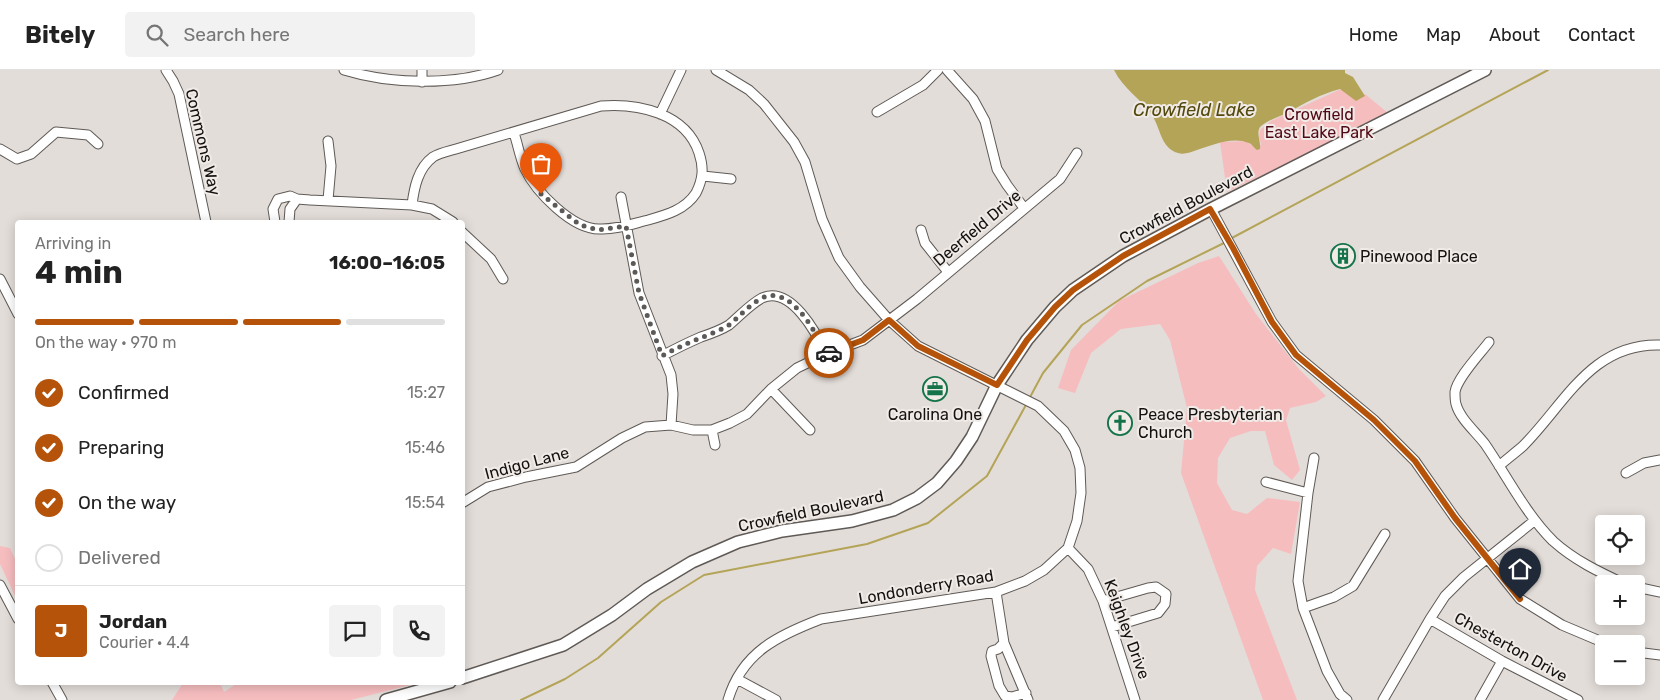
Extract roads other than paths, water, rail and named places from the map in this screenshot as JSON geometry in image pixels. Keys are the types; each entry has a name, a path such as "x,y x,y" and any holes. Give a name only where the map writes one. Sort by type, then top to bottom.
{"main road":[{"name":"Crowfield Boulevard","path":"465,677 564,645 692,562 738,542 782,531 852,521 893,510 917,498 937,483 956,462 972,436 997,385 1027,340 1055,307 1073,290 1123,256 1210,209 1485,70"},
{"path":"386,700 439,685"}],"street":[{"name":"Commons Way","path":"166,70 174,81 179,94 206,220"},
{"path":"344,70 384,80 422,82 482,76 498,70"},
{"path":"422,70 422,82"},
{"path":"660,114 681,70"},
{"name":"Londonderry Road","path":"716,70 749,90 764,104 794,142 805,162 822,219 839,258 860,288 889,320 918,346 1038,406 1064,431 1074,450 1080,468 1081,493 1077,521 1068,548 1044,570 1025,581 996,592 822,619 794,630 772,641 757,653 737,679 728,700"},
{"path":"877,112 923,85 938,70"},
{"path":"947,70 973,99 985,121 997,169 1024,208"},
{"path":"412,205 414,188 422,169 434,157 456,148 514,133 601,106 634,106 660,114 679,123 697,146 702,162 703,176 695,194 686,205 667,215 626,226 598,230 580,225 541,194 526,170 514,133"},
{"path":"0,150 17,159 31,154 56,132 88,135 98,144"},
{"path":"328,141 331,166 328,200"},
{"name":"Deerfield Drive","path":"889,320 917,299 1060,179 1077,153"},
{"path":"703,176 732,179"},
{"path":"275,220 273,209 278,199 290,196 297,199 412,205 432,209 450,220"},
{"path":"621,198 639,293 672,384 671,425"},
{"path":"289,220 290,209 297,199"},
{"path":"1210,209 1272,322 1296,355 1374,420 1415,461 1486,559 1520,599 1562,625 1595,639"},
{"path":"921,230 925,243 948,272"},
{"path":"465,235 491,259 503,279"},
{"path":"0,278 15,308"},
{"path":"662,356 728,325 753,303 764,297 779,297 792,304 802,313 818,337 826,354"},
{"name":"Indigo Lane","path":"465,501 488,487 576,467 622,438 645,427 671,425 692,430 712,430 730,423 746,414 771,389 797,368 826,354 863,340 889,320"},
{"path":"1489,342 1459,381 1455,391 1456,404 1534,521 1553,541 1573,557 1605,575"},
{"path":"1499,466 1522,446 1576,383 1594,366 1612,355 1632,348 1660,345"},
{"path":"771,389 810,430"},
{"path":"712,430 715,445"},
{"path":"1314,458 1298,582 1303,608 1327,671 1340,694 1347,700"},
{"path":"1626,473 1644,463 1660,460"},
{"path":"1266,482 1308,493"},
{"path":"1383,700 1430,619 1446,596 1464,577 1534,521"},
{"path":"1303,608 1334,597 1354,586 1385,534"},
{"name":"Keighley Drive","path":"1068,548 1088,569 1103,601 1135,700"},
{"path":"0,585 15,613"},
{"path":"1103,601 1156,587 1166,594 1165,604 1158,613 1112,627"},
{"path":"1645,589 1660,592"},
{"path":"996,592 1004,643 1027,697 1012,698 1005,696 999,686 990,656 992,651 998,649 1004,643"},
{"name":"Chesterton Drive","path":"1430,619 1502,661 1576,700"},
{"path":"1645,653 1660,655"},
{"path":"1480,700 1502,661"},
{"path":"737,679 776,700"},
{"path":"54,685 62,700"}],"water":[{"name":"Crowfield Lake","path":"1114,70 1345,70 1345,73 1353,77 1365,96 1356,101 1340,89 1320,96 1270,120 1260,127 1258,132 1260,149 1257,150 1249,143 1236,140 1180,154 1168,147 1149,111 1122,83"}],"waterway":[{"path":"1230,239 1548,70"},
{"path":"1029,399 1043,373 1082,325 1147,281 1226,242"},
{"path":"521,700 565,679 598,658 661,602 704,575 867,544 928,523 987,476 1027,403"}],"place":[{"name":"Pinewood Place","path":"1343,256"},
{"name":"Carolina One","path":"935,389"},
{"name":"Peace Presbyterian Church","path":"1120,423"}],"park label":[{"name":"Crowfield East Lake Park","path":"1319,123"}]}
